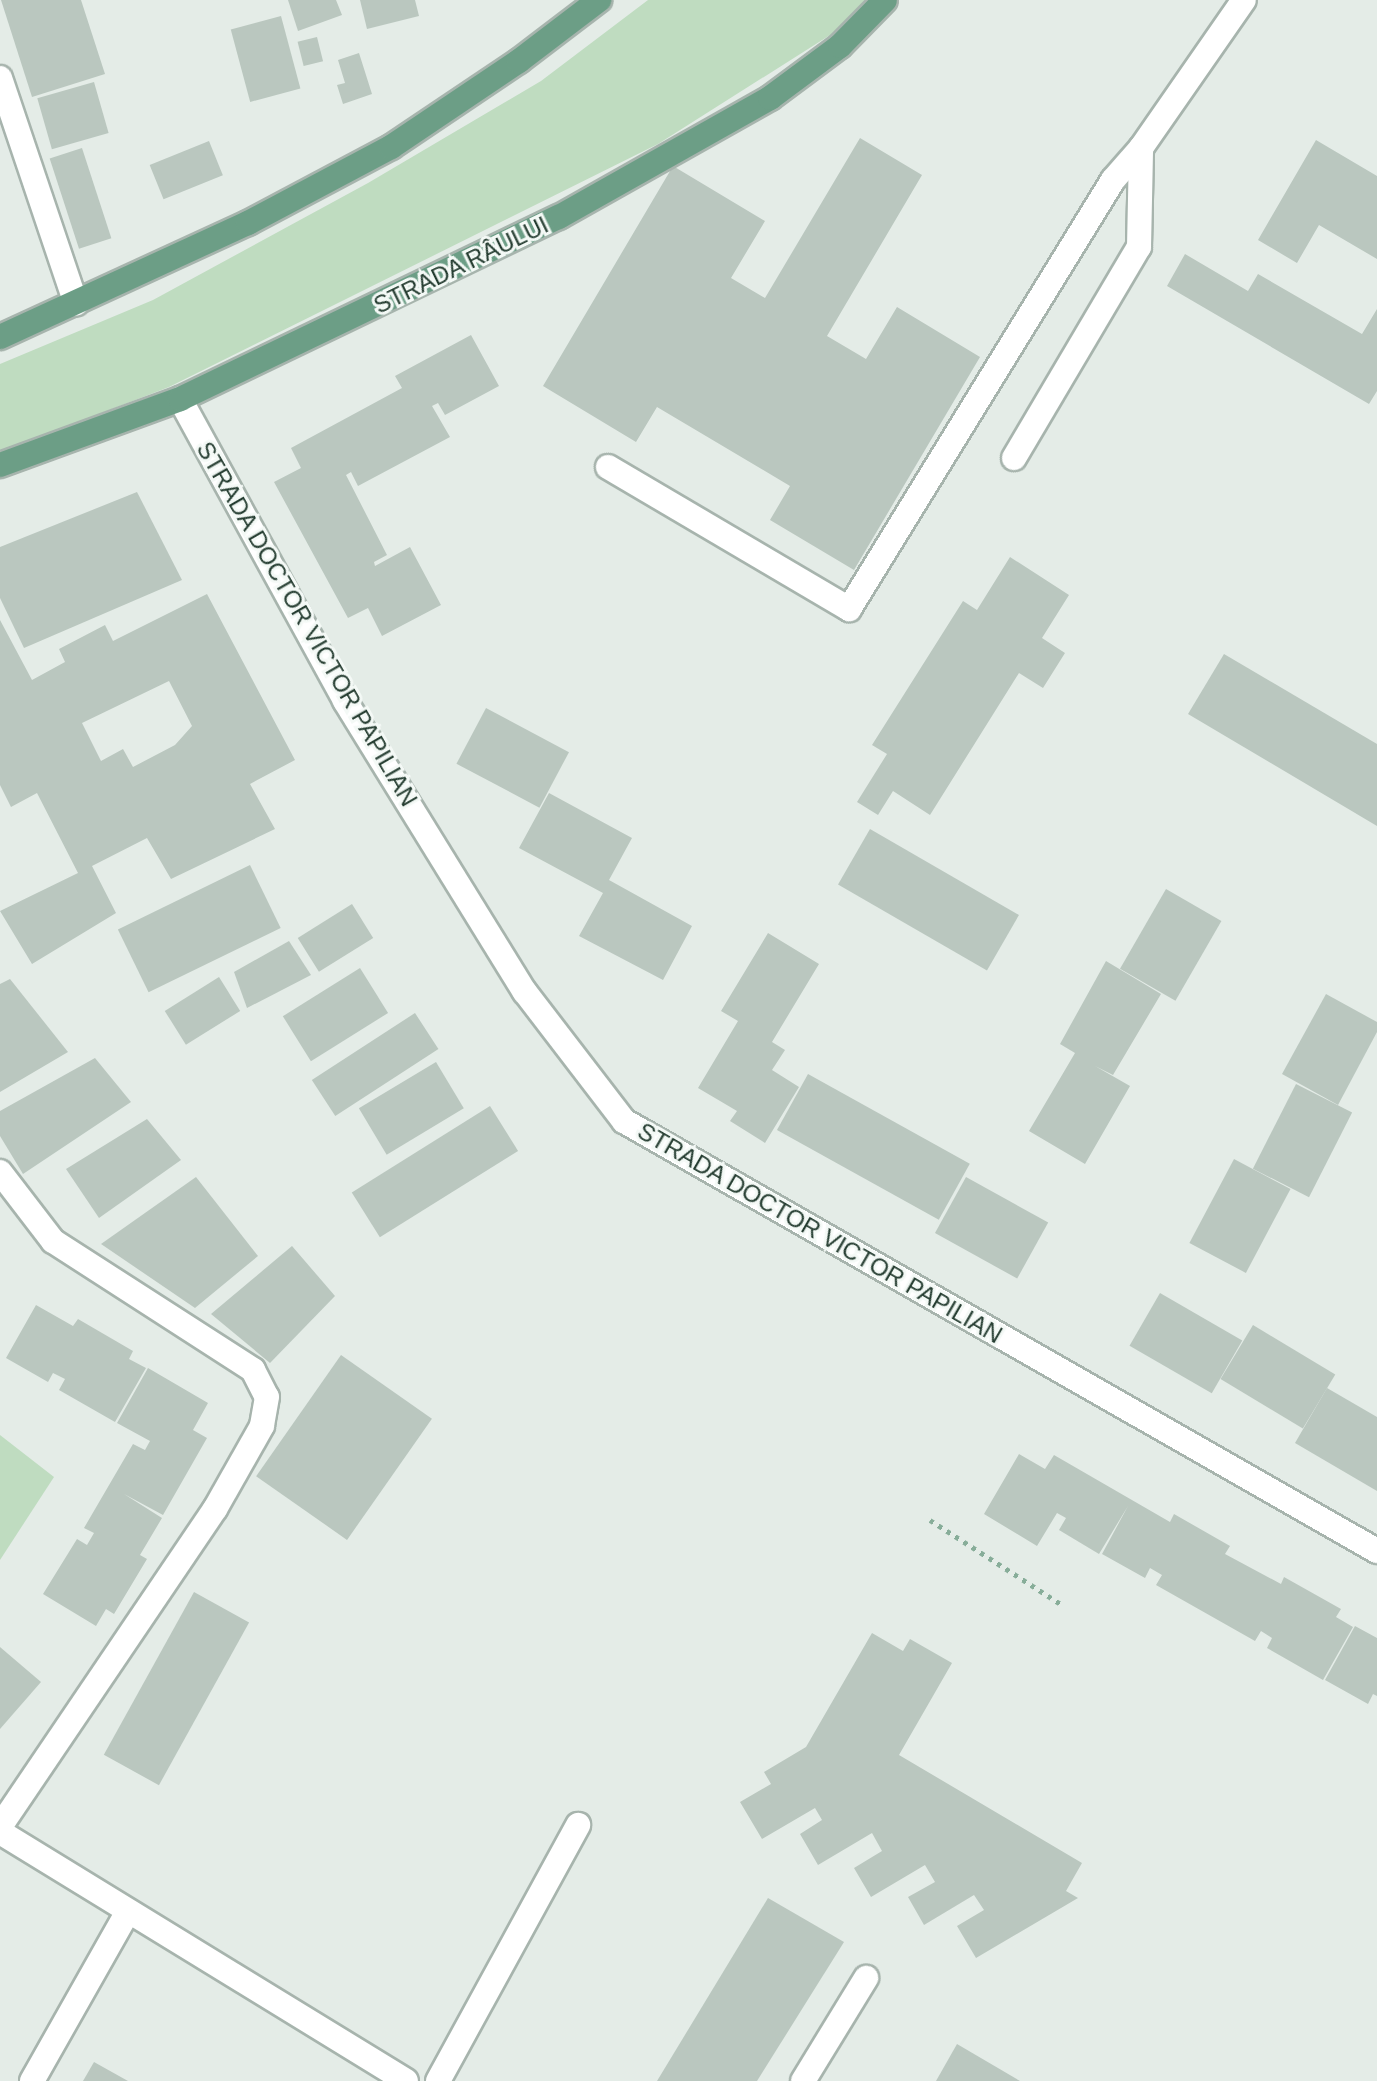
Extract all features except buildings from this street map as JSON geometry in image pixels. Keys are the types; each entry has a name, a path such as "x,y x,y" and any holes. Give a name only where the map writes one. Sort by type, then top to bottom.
{"main road":[{"path":"0,337 248,223 391,147 519,61 599,0"},
{"name":"STRADA RÂULUI","path":"0,465 180,399 559,217 770,98 840,46 885,0"}],"street":[{"path":"608,467 849,609 1113,180 1141,148 1244,0"},
{"path":"0,78 76,304"},
{"path":"1014,458 1139,247 1141,148"},
{"name":"STRADA DOCTOR VICTOR PAPILIAN","path":"180,399 345,701 525,992 624,1121 1377,1551"},
{"path":"0,1172 53,1241 253,1370 267,1397 262,1426 215,1509 0,1830 406,2081"},
{"path":"438,2081 578,1825"},
{"path":"32,2081 128,1911"},
{"path":"803,2081 866,1978"}],"path":[{"path":"930,1520 1061,1604"}],"green space":[{"path":"648,0 866,0 838,30 658,144 169,387 0,452 0,364 153,300 368,183 541,81"},
{"path":"0,1435 54,1477 0,1560"}]}
